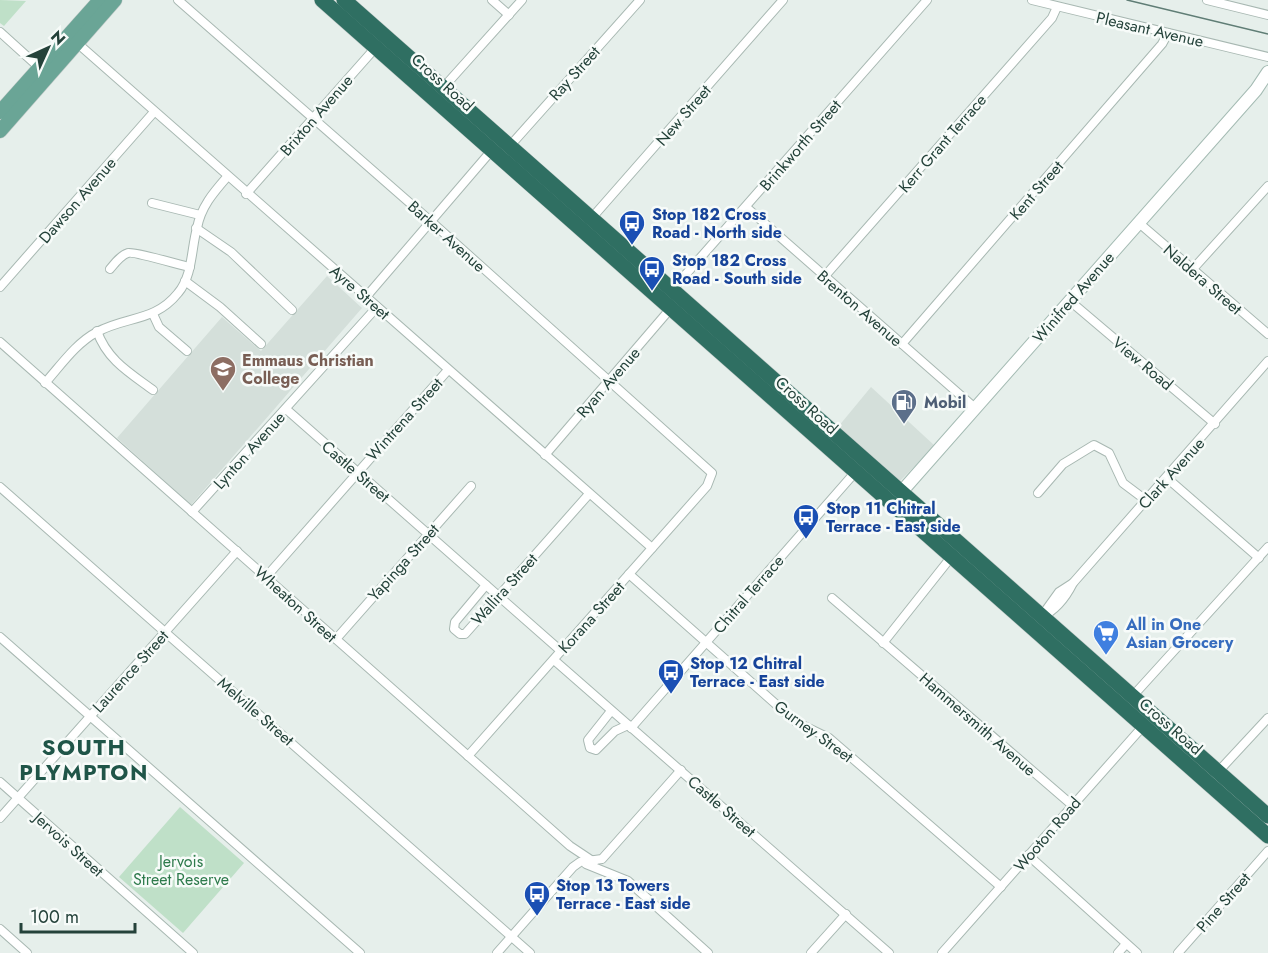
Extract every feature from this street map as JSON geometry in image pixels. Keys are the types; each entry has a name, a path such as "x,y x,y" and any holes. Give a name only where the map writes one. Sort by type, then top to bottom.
{"highway":[{"name":"Cross Road","path":"322,0 381,42 438,93 509,147 671,308 724,345"},
{"name":"Cross Road","path":"344,0 381,42"},
{"name":"Cross Road","path":"438,93 492,150 672,290 724,345 1213,778 1268,836"},
{"name":"Cross Road","path":"896,498 952,556 1037,622"},
{"name":"Cross Road","path":"1213,778 1268,816"}],"main road":[{"path":"73,39 100,0"},
{"path":"0,112 115,0"},
{"path":"0,131 44,71"}],"street":[{"name":"Barker Avenue","path":"178,0 708,468 712,477"},
{"path":"492,0 509,15"},
{"path":"438,93 522,0"},
{"name":"Ray Street","path":"509,147 640,0"},
{"name":"New Street","path":"587,224 783,0"},
{"name":"Brinkworth Street","path":"672,290 927,0"},
{"name":"Pleasant Avenue","path":"1032,0 1268,57"},
{"path":"1208,0 1268,15"},
{"name":"Kerr Grant Terrace","path":"824,277 1052,18 1057,7"},
{"path":"0,32 44,71"},
{"name":"Kent Street","path":"902,344 1162,44 1168,33"},
{"name":"Ayre Street","path":"73,39 226,177 652,549"},
{"name":"Brixton Avenue","path":"246,194 381,42"},
{"name":"Winifred Avenue","path":"896,498 1264,83"},
{"name":"Dawson Avenue","path":"0,288 154,112"},
{"path":"366,297 492,150"},
{"path":"45,383 75,349 98,331 153,314 168,304 185,281 200,216 212,194 226,177"},
{"path":"1192,270 1268,186"},
{"path":"152,203 200,216"},
{"name":"Brenton Avenue","path":"746,207 975,408"},
{"name":"Naldera Street","path":"1139,223 1268,334"},
{"path":"196,228 231,252 292,310"},
{"path":"110,269 124,254 134,252 154,260 190,267"},
{"path":"185,281 220,307 261,344"},
{"name":"View Road","path":"1070,301 1215,424"},
{"name":"Lynton Avenue","path":"192,512 377,307"},
{"name":"Ryan Avenue","path":"545,455 671,308"},
{"path":"153,314 159,327 188,351"},
{"path":"98,331 106,352 115,362 153,390"},
{"name":"Wheaton Street","path":"0,342 570,846 594,862"},
{"name":"Clark Avenue","path":"1037,622 1059,592 1073,583 1268,362"},
{"name":"Wintrena Street","path":"266,577 448,370"},
{"name":"Castle Street","path":"286,409 561,651"},
{"path":"1038,493 1063,464 1094,445 1109,453 1123,483 1147,501"},
{"name":"Chitral Terrace","path":"611,711 588,740 590,748 596,750 615,731 629,726 860,467"},
{"name":"Korana Street","path":"468,756 652,549 712,477"},
{"path":"1167,478 1259,558"},
{"name":"Yapinga Street","path":"336,639 471,486"},
{"name":"Melville Street","path":"0,487 530,953"},
{"name":"Wallira Street","path":"486,585 455,622 454,628 460,634 465,634 589,494"},
{"path":"1128,702 1268,548"},
{"name":"Laurence Street","path":"0,818 237,551"},
{"path":"883,643 952,556"},
{"name":"Gurney Street","path":"629,574 796,722 829,738 1001,886"},
{"name":"Hammersmith Avenue","path":"832,598 1072,805"},
{"path":"0,637 360,953"},
{"name":"Castle Street","path":"554,660 889,953"},
{"path":"1213,778 1268,718"},
{"name":"Wooton Road","path":"942,953 1148,720"},
{"path":"496,953 573,867 582,862 602,859 681,770"},
{"name":"Jervois Street","path":"0,782 193,953"},
{"name":"Pine Street","path":"1178,953 1268,851"},
{"path":"1028,855 1137,953"},
{"path":"582,862 628,881 708,953"},
{"path":"811,953 846,914"},
{"path":"0,929 27,953"},
{"path":"1118,953 1126,944"}],"shaded area":[{"name":"Emmaus Christian College","path":"327,276 362,308 191,505 117,438 222,317 261,351"},
{"path":"871,387 935,446 900,481 838,427"}],"green space":[{"path":"0,0 26,1 4,26 0,23"},
{"name":"Jervois Street Reserve","path":"180,807 244,863 183,933 119,877"}],"tram line":[{"path":"1127,0 1268,34"}],"place":[{"name":"Stop 182 Cross Road - North side","path":"632,246"},
{"name":"Stop 182 Cross Road - South side","path":"652,292"},
{"name":"Emmaus Christian College","path":"223,392"},
{"name":"Mobil","path":"904,425"},
{"name":"Stop 11 Chitral Terrace - East side","path":"806,540"},
{"name":"All in One Asian Grocery","path":"1106,656"},
{"name":"Stop 12 Chitral Terrace - East side","path":"671,695"},
{"name":"Stop 13 Towers Terrace - East side","path":"537,917"}],"district":[{"name":"SOUTH PLYMPTON","path":"84,760"}]}
